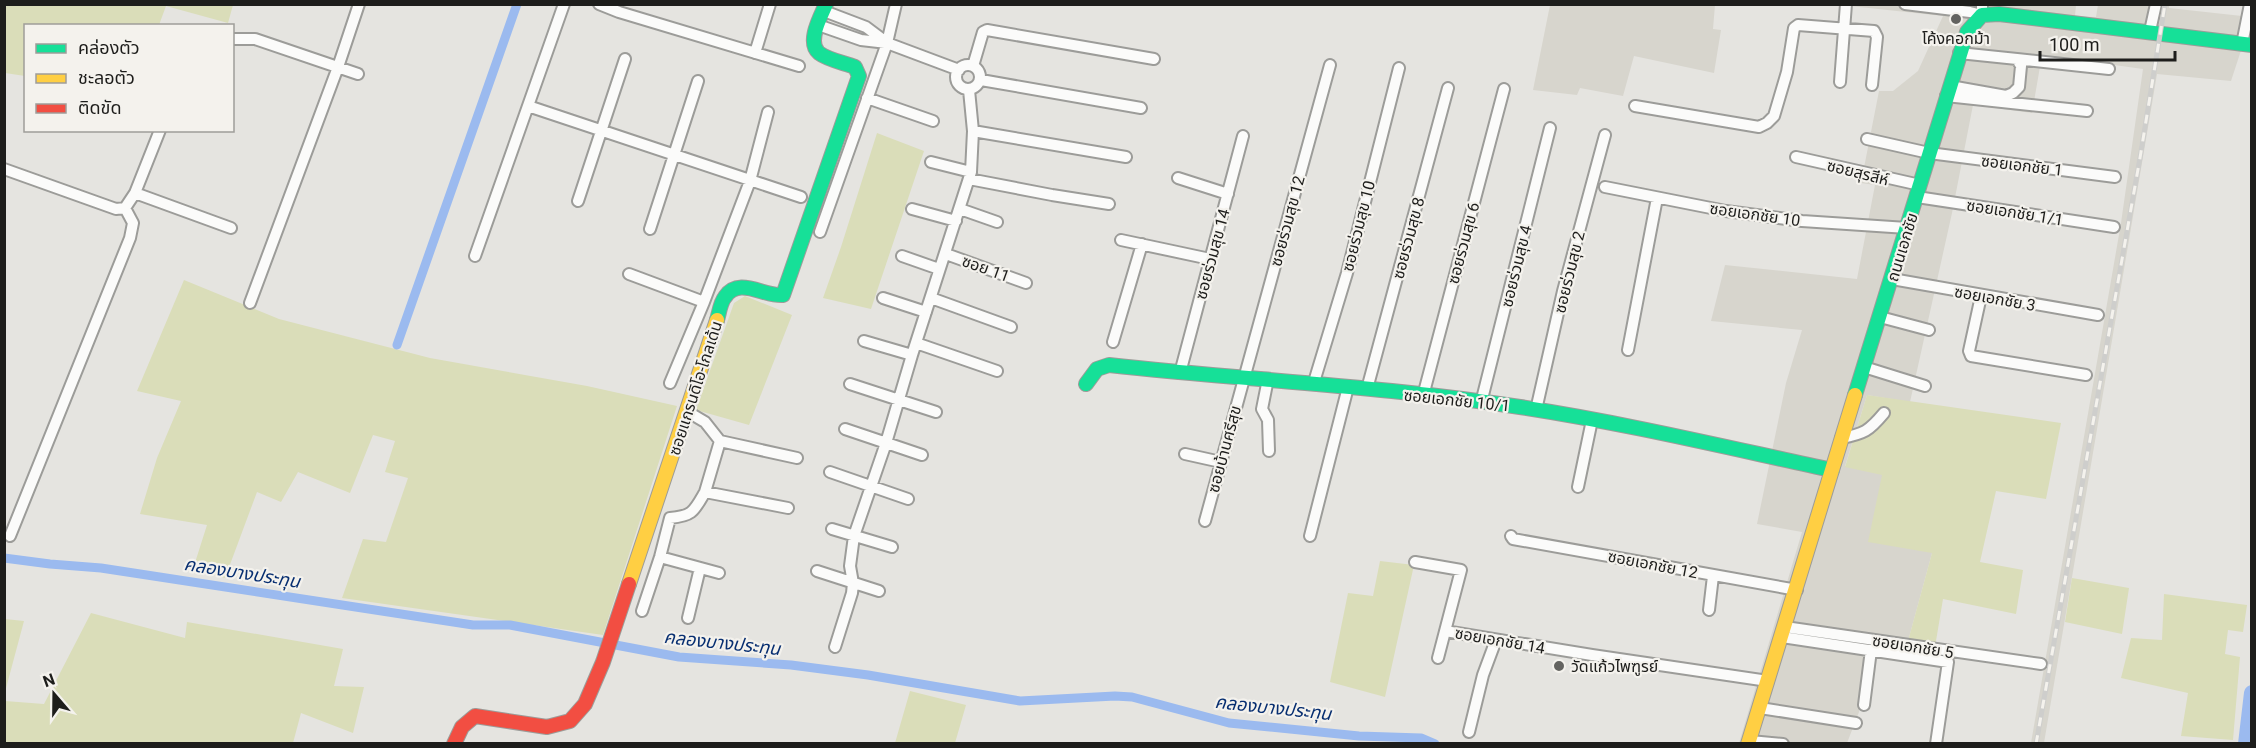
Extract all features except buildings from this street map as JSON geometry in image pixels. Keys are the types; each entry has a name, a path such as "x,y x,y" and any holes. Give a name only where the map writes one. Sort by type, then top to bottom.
{"street":[{"path":"250,303 338,67 359,4"},
{"path":"475,256 564,4"},
{"path":"599,4 799,66"},
{"path":"755,53 770,4"},
{"path":"820,232 886,43 895,7 883,4"},
{"path":"1840,82 1846,4"},
{"path":"1905,4 1970,12 1982,10 1999,14 2247,44 2250,4"},
{"path":"2150,31 2156,4"},
{"path":"825,8 866,27 886,43"},
{"name":"ซอยแกรนดิโอ-โกลเด้น","path":"453,744 459,729 467,720 475,716 547,727 570,721 585,704 603,662 724,298 736,288 746,287 776,297 783,295 860,76 855,67 817,52 814,45 818,25 825,8"},
{"name":"ถนนเอกชัย","path":"1749,742 1919,191 1959,53 1967,32 1982,10"},
{"path":"818,25 861,40 886,43 959,70"},
{"path":"1635,106 1759,126 1767,123 1773,116 1787,72 1791,41 1796,26 1870,29 1877,37 1872,85"},
{"path":"973,66 983,32 987,30 1154,59"},
{"path":"234,39 255,39 358,74"},
{"path":"1959,53 2109,69"},
{"path":"578,201 625,59"},
{"path":"1948,91 2006,96 2013,93 2019,87 2021,66 2017,59"},
{"name":"ซอยร่วมสุข 12","path":"1244,377 1330,65"},
{"path":"963,66 973,66 978,70 981,80 978,85 969,90 963,88 957,83 956,75 959,70 963,66"},
{"name":"ซอยร่วมสุข 10","path":"1314,382 1347,273 1400,68"},
{"path":"981,80 1141,108"},
{"path":"650,229 698,81"},
{"name":"ซอยร่วมสุข 8","path":"1367,389 1448,88"},
{"name":"ซอยร่วมสุข 6","path":"1423,396 1504,89"},
{"path":"835,647 852,593 850,566 854,536 872,487 970,175 973,130 969,90"},
{"path":"1948,91 2087,111"},
{"path":"867,98 933,121"},
{"path":"528,106 801,197"},
{"path":"670,383 750,181 768,112"},
{"name":"ซอยร่วมสุข 4","path":"1481,403 1550,128"},
{"path":"973,130 1126,157"},
{"path":"125,208 135,194 159,132"},
{"name":"ซอยร่วมสุข 2","path":"1536,410 1563,291 1605,135"},
{"name":"ซอยร่วมสุข 14","path":"1180,373 1243,136"},
{"name":"ซอยเอกชัย 1","path":"1866,139 1929,153 2115,177"},
{"name":"ซอยสุรสีห์","path":"1796,157 1919,191"},
{"path":"931,162 970,175 1052,195 1109,204"},
{"path":"4,170 116,208 125,208"},
{"path":"1178,178 1228,194"},
{"name":"ซอยเอกชัย 10","path":"1605,186 1726,211 1802,221 1907,228"},
{"name":"ซอยเอกชัย 1/1","path":"1919,191 2114,227"},
{"path":"135,194 231,228"},
{"path":"1628,350 1657,198"},
{"path":"10,536 130,238 133,223 125,208"},
{"path":"912,209 956,221"},
{"path":"960,209 997,222"},
{"path":"1122,240 1210,259"},
{"path":"1113,342 1142,244"},
{"name":"ซอย 11","path":"946,254 1026,283"},
{"path":"902,256 939,269"},
{"path":"629,274 704,302"},
{"name":"ซอยเอกชัย 3","path":"1892,279 2098,315"},
{"path":"1981,296 1969,351 1971,356 2086,375"},
{"path":"883,298 926,312"},
{"path":"931,298 1011,327"},
{"path":"1880,317 1929,330"},
{"path":"864,341 912,355"},
{"path":"916,343 997,371"},
{"name":"ซอยเอกชัย 10/1","path":"1086,384 1097,369 1109,365 1180,373 1314,382 1536,410 1832,470"},
{"path":"1864,367 1925,386"},
{"name":"ซอยบ้านศรีสุข","path":"1205,520 1244,377"},
{"path":"1268,379 1262,409 1268,420 1269,451"},
{"path":"850,384 936,412"},
{"path":"1310,536 1348,387"},
{"path":"688,412 705,422 720,441 797,458"},
{"path":"1841,438 1861,435 1872,428 1884,413"},
{"path":"1578,487 1593,420"},
{"path":"845,429 922,455"},
{"path":"642,611 670,518 686,516 694,511 705,492 720,441"},
{"path":"1185,454 1221,462"},
{"path":"830,472 908,499"},
{"path":"705,492 788,508"},
{"path":"832,529 892,547"},
{"name":"ซอยเอกชัย 12","path":"1511,536 1713,576 1797,590"},
{"path":"660,557 719,573"},
{"path":"1415,562 1461,570 1438,658"},
{"path":"688,618 700,568"},
{"path":"817,571 879,591"},
{"path":"1709,610 1713,576"},
{"name":"ซอยเอกชัย 14","path":"1445,631 1768,681"},
{"path":"1784,632 1871,650 1948,662 1936,744"},
{"name":"ซอยเอกชัย 5","path":"1784,632 2042,664"},
{"path":"1469,732 1483,675 1496,640"},
{"path":"1864,705 1871,650"},
{"path":"1760,708 1856,723"},
{"path":"1749,742 1782,744"}],"shaded area":[{"path":"2169,4 2169,8 2251,17 2251,20 2231,81 2157,74 2044,743 2031,743 2121,223 2143,69 2042,55 2032,113 1973,105 1952,213 1910,402 1867,395 1845,466 1882,474 1932,553 1908,641 1876,637 1859,712 1847,743 1739,743 1802,532 1757,524 1786,383 1802,330 1711,321 1725,265 1857,279 1875,185 1861,183 1879,91 1893,91 1918,71 1943,16 1841,5 2076,5 2075,16 2096,17 2098,5"},
{"path":"1550,5 1715,5 1713,29 1721,30 1714,73 1634,56 1623,96 1580,88 1577,95 1533,90"}],"green space":[{"path":"5,4 233,4 228,23 166,6 159,24 24,24 24,76 5,73"},
{"path":"877,133 924,151 871,309 823,298"},
{"path":"184,280 279,319 430,358 587,386 677,406 603,635 342,598 363,539 386,542 408,478 385,472 395,441 373,435 350,493 298,472 281,502 257,492 225,578 193,569 207,525 140,514 157,458 181,401 137,391"},
{"path":"745,296 792,315 749,425 696,410 734,303"},
{"path":"1867,395 2061,423 2046,499 1996,491 1980,562 2023,570 2016,614 1943,599 1935,647 1908,641 1932,553 1868,542 1882,475 1845,467"},
{"path":"1380,561 1414,565 1385,697 1330,682 1348,593 1373,596"},
{"path":"2072,578 2129,588 2122,634 2065,622"},
{"path":"2164,594 2247,605 2243,632 2228,630 2225,654 2240,657 2233,740 2181,736 2188,693 2121,678 2131,638 2162,640"},
{"path":"91,613 185,638 187,622 343,649 334,686 364,687 353,733 301,713 293,743 5,743 5,701 44,704"},
{"path":"4,619 24,621 5,692"},
{"path":"910,691 966,705 955,743 895,743"}],"waterway":[{"path":"397,345 517,4"},
{"name":"คลองบางประทุน","path":"4,558 101,568 473,625 510,625 679,657 791,665 868,675 1020,701 1132,697 1229,723 1359,736 1421,738 1435,744"},
{"path":"2246,744 2252,693"}],"railway":[{"path":"2036,744 2140,158 2165,4"}],"traffic: fast":[{"path":"717,320 723,299 737,288 783,295 859,76 855,67 827,58 815,48 814,36 826,4"},
{"path":"1855,395 1967,32 1982,15 1999,14 2252,45"},
{"path":"1086,384 1097,369 1109,365 1366,388 1520,407 1599,420 1832,470"}],"traffic: slow":[{"path":"629,584 717,320"},
{"path":"1748,744 1855,395"}],"traffic: jam":[{"path":"454,744 462,727 475,716 547,727 570,721 585,704 603,662 629,584"}],"place":[{"name":"โค้งคอกม้า","path":"1956,19"},
{"name":"วัดแก้วไพฑูรย์","path":"1559,666"}]}
